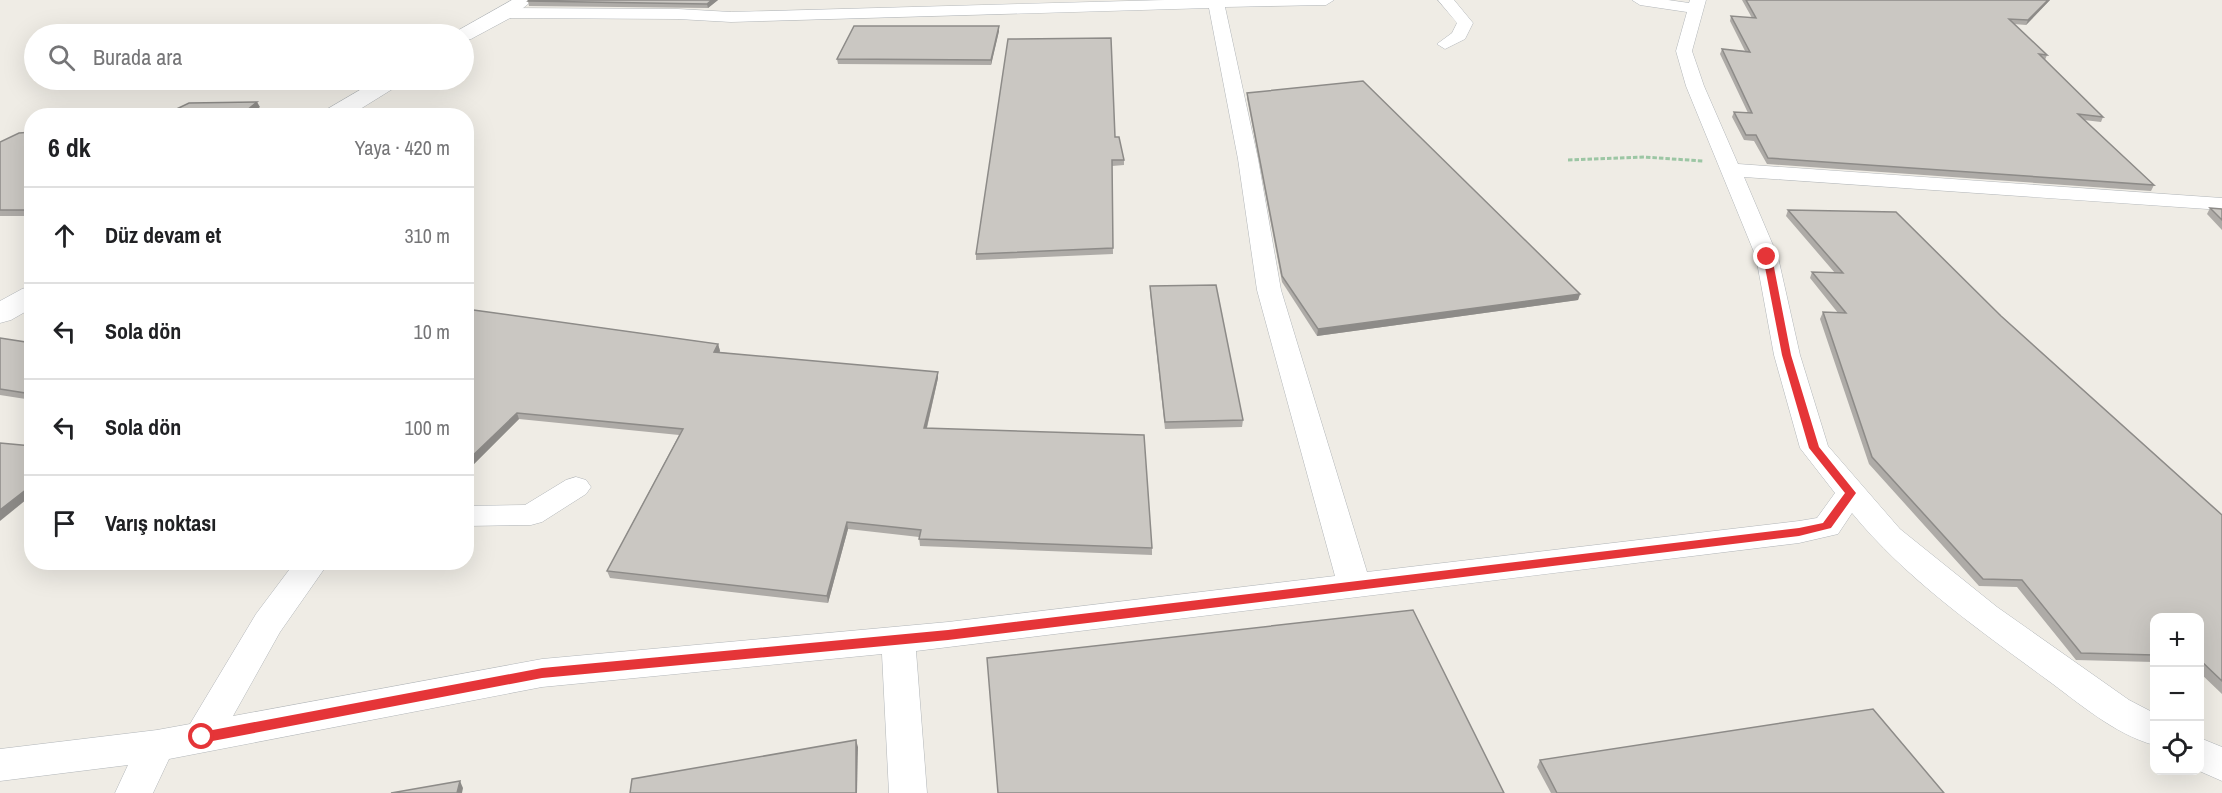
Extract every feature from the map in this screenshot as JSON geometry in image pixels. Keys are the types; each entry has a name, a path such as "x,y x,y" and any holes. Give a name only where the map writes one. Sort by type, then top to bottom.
{"street":[{"path":"474,30 524,0"},
{"path":"505,13 731,16 927,10 1023,10 1326,0"},
{"path":"1445,44 1459,36 1465,23 1446,0"},
{"path":"1640,0 1696,5 1684,51 1695,86 1767,257 1786,355 1814,448 1888,537 1985,616 2116,710 2150,728"},
{"path":"1216,3 1248,159 1269,290 1354,585"},
{"path":"345,108 375,90"},
{"path":"1729,167 2222,204"},
{"path":"0,314 24,299"},
{"path":"474,516 531,515 576,487"},
{"path":"0,765 157,746 542,673 897,639 1799,532 1827,526 1851,493"},
{"path":"202,737 268,623 306,570"},
{"path":"897,639 909,793"},
{"path":"134,793 157,746"},
{"path":"2204,756 2222,765"}],"path":[{"path":"1568,160 1644,157 1729,167"}],"building":[{"path":"529,0 712,0 707,4"},
{"path":"1746,0 2048,0 2028,20 2009,19 2047,55 2039,54 2103,117 2078,114 2154,185 1768,158 1756,135 1746,135 1734,112 1752,113 1722,49 1750,52 1731,16 1756,18"},
{"path":"854,26 999,26 991,60 837,59"},
{"path":"1111,38 1115,137 1119,137 1124,160 1112,160 1113,248 976,254 1008,39"},
{"path":"1363,81 1580,294 1318,329 1282,276 1247,93"},
{"path":"257,102 250,108 179,108 189,103"},
{"path":"24,133 24,210 0,210 0,142"},
{"path":"2210,208 2222,209 2222,220"},
{"path":"1788,210 1896,212 2001,316 2222,515 2222,681 2204,664 2204,613 2150,613 2150,655 2081,653 2022,580 1983,579 1872,457 1823,312 1846,313 1812,272 1843,273"},
{"path":"1216,285 1243,420 1165,422 1150,286"},
{"path":"474,310 718,344 714,352 938,372 924,428 1144,435 1152,548 919,539 921,530 847,522 827,596 607,571 683,429 517,413 474,454"},
{"path":"0,338 24,342 24,393 0,389"},
{"path":"0,443 24,445 24,491 0,510"},
{"path":"1413,610 1504,793 998,793 987,658"},
{"path":"1873,709 1944,793 1557,793 1540,760"},
{"path":"856,740 856,793 630,793 632,779"},
{"path":"460,781 457,793 391,793"}],"route":[{"path":"202,737 542,673 948,635 1799,532 1827,526 1851,493 1814,448 1786,355 1767,257"}]}
